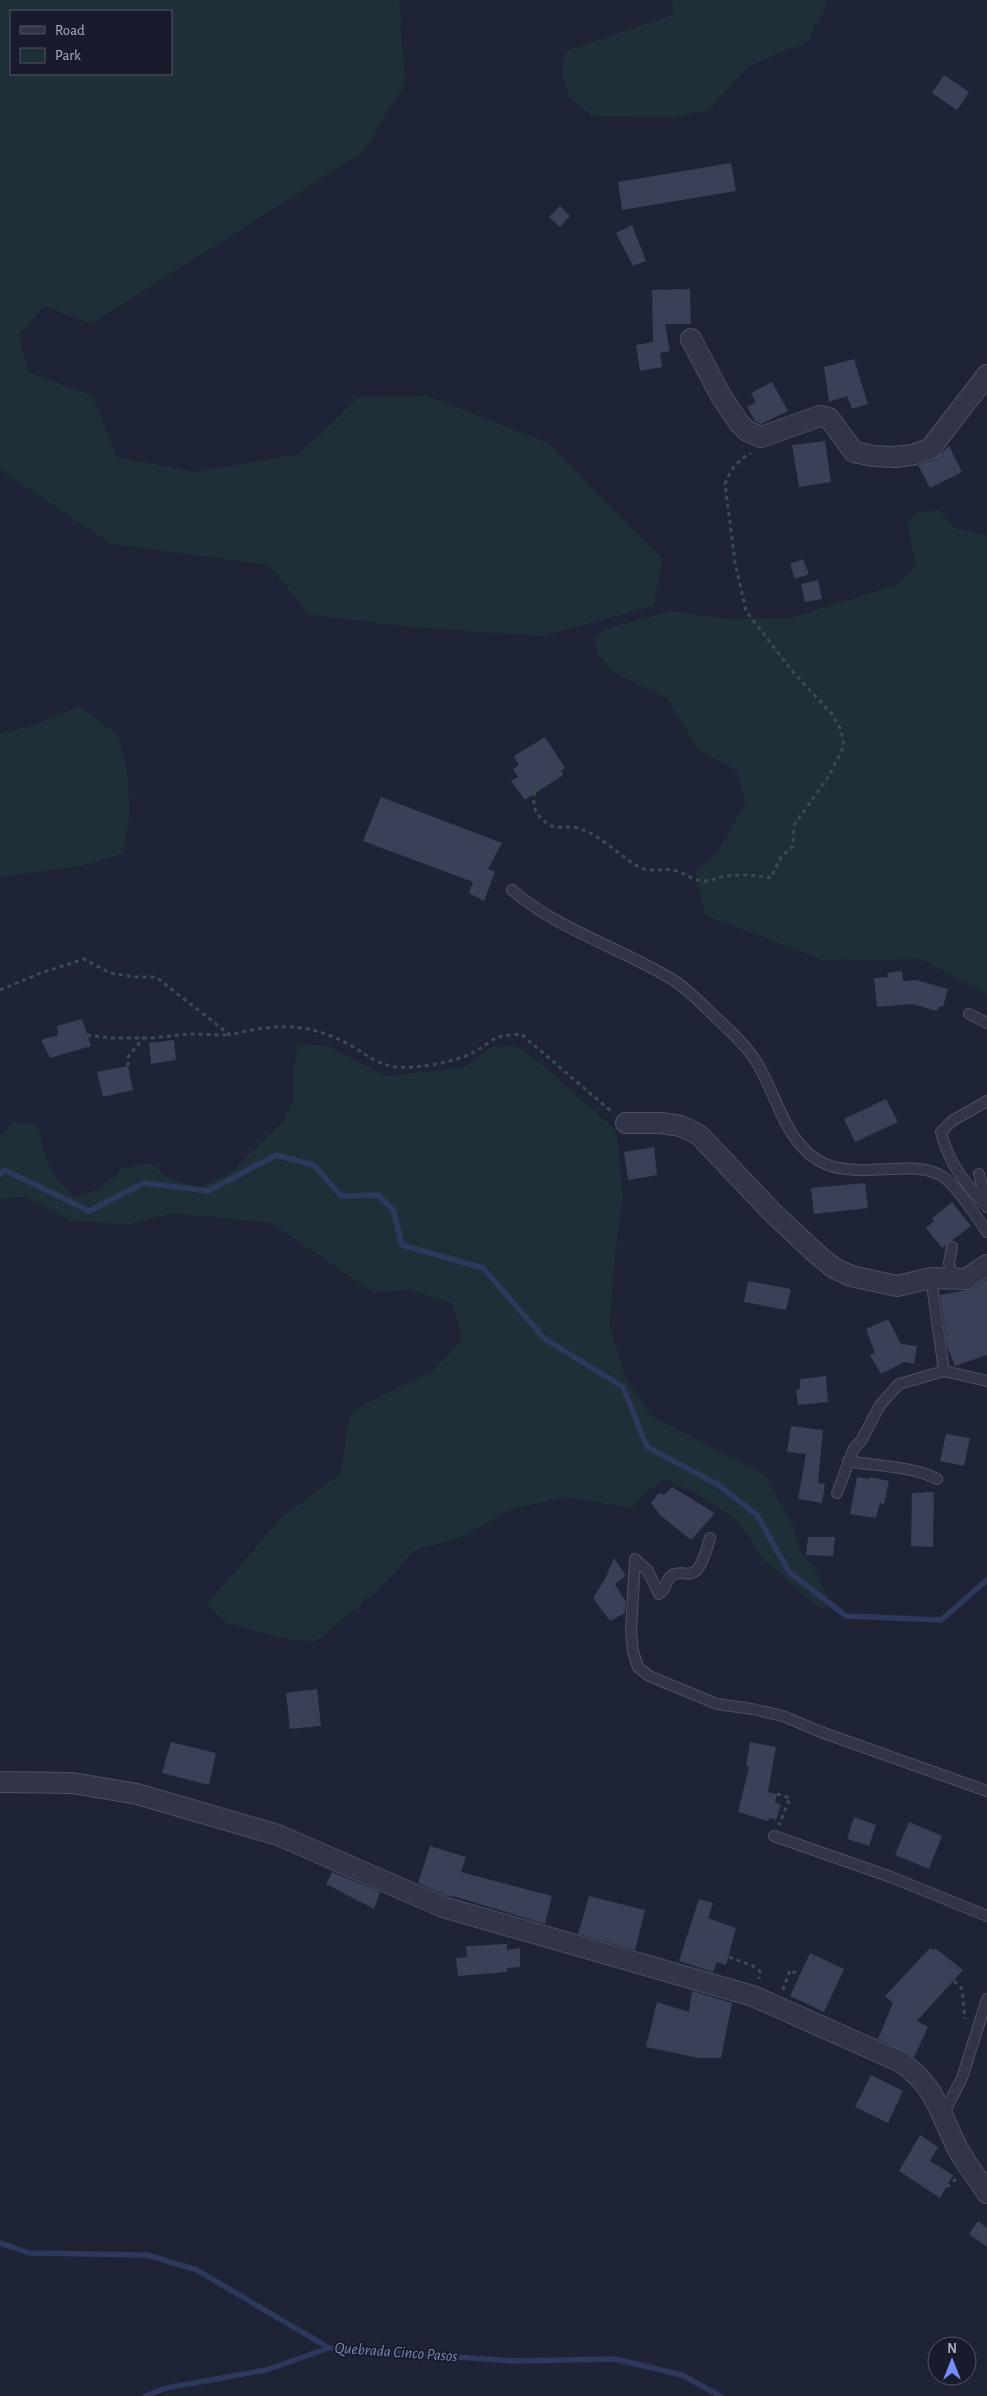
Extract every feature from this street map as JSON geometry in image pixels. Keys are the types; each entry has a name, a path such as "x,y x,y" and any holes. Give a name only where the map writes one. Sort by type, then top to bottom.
{"street":[{"path":"691,339 721,396 747,431 761,437 820,416 829,418 854,452 872,456 912,455 930,449 987,375"},
{"path":"626,1123 660,1123 681,1126 699,1135 774,1214 834,1268 873,1282 897,1286 930,1278 966,1279 987,1265"},
{"path":"0,1782 72,1783 136,1794 203,1812 278,1835 443,1907 757,1998 901,2062 918,2074 943,2115 959,2151 987,2193"}],"lane":[{"path":"512,890 533,908 672,979 707,1009 756,1061 794,1137 814,1157 837,1168 870,1171 899,1168 942,1176 956,1191 987,1232"},
{"path":"969,1014 987,1023"},
{"path":"987,1101 952,1121 941,1132 945,1150 959,1176 987,1206"},
{"path":"979,1174 987,1206"},
{"path":"952,1247 949,1263 953,1278"},
{"path":"930,1278 944,1371"},
{"path":"837,1494 848,1461 880,1405 899,1384 944,1371 987,1381"},
{"path":"848,1461 911,1471 937,1479"},
{"path":"710,1538 698,1570 692,1573 675,1573 670,1576 663,1592 659,1594 648,1571 635,1559 631,1631 633,1652 638,1667 649,1676 717,1704 783,1716 821,1732 987,1791"},
{"path":"774,1836 891,1877 987,1916"},
{"path":"943,2115 962,2078 987,1999"}],"path":[{"path":"536,784 532,800 533,808 548,824 554,827 577,828 619,851 637,866 648,871 664,869 680,872 688,878 705,881 724,876 750,874 771,878 782,857 793,846 794,824 829,776 844,746 841,730 832,714 793,672 746,612 735,562 725,484 729,472 741,458 756,452"},
{"path":"0,990 41,973 84,959 110,973 136,977 156,977 230,1035"},
{"path":"87,1035 112,1038 143,1038 189,1034 230,1035 257,1028 290,1025 314,1030 351,1046 376,1062 397,1067 413,1067 470,1054 498,1037 521,1034 626,1123"},
{"path":"128,1066 128,1057 143,1038"},
{"path":"774,1836 790,1798 778,1794"},
{"path":"729,1957 753,1966 760,1972 757,1998"},
{"path":"777,2007 790,1970 800,1975"},
{"path":"954,1981 962,1989 965,2025 973,2039"}],"green space":[{"path":"0,0 399,0 405,83 363,152 91,324 44,306 19,335 28,372 93,396 117,457 196,472 299,454 359,397 428,396 548,443 662,559 653,606 543,636 412,627 309,615 269,565 112,544 0,470"},
{"path":"673,0 829,0 807,42 748,66 709,110 673,117 591,116 570,97 561,71 566,51 672,15"},
{"path":"940,510 954,528 987,535 987,994 920,959 823,960 705,915 695,870 717,854 746,802 737,771 697,748 667,698 612,671 599,656 593,638 605,629 671,611 727,619 790,618 897,585 916,566 907,523 918,512"},
{"path":"79,706 119,736 127,772 130,812 123,854 81,866 0,877 0,734 40,723"},
{"path":"298,1044 328,1046 385,1076 463,1068 493,1047 517,1046 548,1070 616,1130 623,1194 613,1274 610,1326 625,1377 651,1416 765,1475 794,1527 799,1549 814,1568 828,1597 826,1608 818,1607 762,1558 741,1525 724,1511 694,1492 665,1480 646,1492 631,1508 566,1497 511,1509 460,1538 415,1550 380,1588 315,1642 282,1638 226,1623 207,1604 283,1516 341,1473 348,1425 354,1410 433,1371 462,1339 453,1304 410,1290 373,1292 271,1223 174,1213 130,1224 72,1221 26,1197 0,1199 0,1137 12,1122 35,1124 40,1133 48,1164 62,1184 75,1197 99,1189 124,1168 150,1163 171,1180 202,1187 230,1173 282,1123 293,1101 293,1071"}],"building":[{"path":"944,75 969,92 957,110 932,93"},
{"path":"731,163 736,191 622,210 618,182"},
{"path":"560,206 570,216 560,227 549,217"},
{"path":"632,225 646,261 633,266 616,233"},
{"path":"690,289 691,324 665,324 670,351 660,353 662,367 640,371 636,345 653,342 652,290"},
{"path":"854,359 868,404 852,409 847,396 829,402 824,367"},
{"path":"772,382 788,411 761,424 755,421 747,407 756,402 751,393"},
{"path":"825,441 831,482 799,487 792,445"},
{"path":"949,446 962,472 930,488 918,465 934,460"},
{"path":"803,559 809,574 795,579 790,564"},
{"path":"818,580 822,599 805,602 801,584"},
{"path":"545,737 565,768 561,771 563,775 525,800 511,781 518,777 513,769 519,765 514,756"},
{"path":"381,797 502,843 488,869 495,872 484,901 469,893 473,882 363,841"},
{"path":"902,971 903,981 916,980 948,989 943,1007 939,1006 937,1011 912,1004 877,1007 874,978 888,977 887,973"},
{"path":"82,1019 91,1046 50,1058 41,1040 58,1035 57,1026"},
{"path":"174,1040 176,1060 151,1064 149,1043"},
{"path":"128,1066 133,1090 103,1097 97,1072"},
{"path":"886,1099 898,1122 855,1142 844,1119"},
{"path":"654,1147 657,1175 628,1180 624,1152"},
{"path":"865,1183 868,1208 814,1214 811,1188"},
{"path":"952,1202 971,1226 942,1248 926,1228 934,1221 932,1218"},
{"path":"987,1279 987,1355 955,1366 947,1346 940,1295 972,1289"},
{"path":"748,1281 791,1289 786,1310 744,1302"},
{"path":"888,1319 901,1344 917,1346 914,1364 904,1362 881,1374 870,1355 875,1353 866,1329"},
{"path":"826,1376 828,1402 798,1405 796,1391 800,1388 800,1379"},
{"path":"791,1426 823,1430 818,1483 825,1484 822,1503 798,1499 806,1454 787,1452"},
{"path":"946,1434 970,1438 964,1466 940,1461"},
{"path":"857,1477 869,1479 870,1477 889,1481 884,1504 880,1503 876,1518 850,1514"},
{"path":"672,1487 715,1513 691,1540 660,1515 651,1503 659,1493 664,1495"},
{"path":"934,1492 933,1547 911,1546 912,1493"},
{"path":"808,1537 835,1537 833,1556 806,1555"},
{"path":"614,1558 626,1576 615,1584 626,1602 625,1613 610,1621 593,1598 605,1579"},
{"path":"317,1689 321,1726 290,1729 286,1693"},
{"path":"171,1742 216,1753 209,1785 162,1773"},
{"path":"750,1742 776,1747 768,1792 777,1794 775,1802 781,1805 776,1820 770,1818 768,1821 738,1812 749,1767 746,1766"},
{"path":"854,1817 876,1825 869,1846 847,1839"},
{"path":"909,1822 942,1836 929,1869 895,1855"},
{"path":"430,1846 466,1857 461,1872 552,1896 545,1924 453,1896 447,1896 418,1883"},
{"path":"332,1872 380,1892 374,1909 326,1884"},
{"path":"589,1896 645,1910 635,1950 578,1934"},
{"path":"699,1899 713,1903 708,1918 736,1928 726,1965 717,1962 713,1972 679,1961"},
{"path":"507,1944 507,1950 520,1948 520,1967 507,1968 507,1972 458,1976 456,1958 467,1957 466,1946"},
{"path":"930,1948 933,1950 935,1948 963,1970 917,2021 928,2027 914,2057 878,2039 893,2003 885,1996"},
{"path":"810,1953 844,1969 824,2012 790,1996"},
{"path":"692,1991 732,2003 721,2058 699,2058 646,2047 657,2002 689,2012"},
{"path":"871,2075 903,2091 888,2123 855,2107"},
{"path":"920,2135 938,2147 930,2161 953,2175 940,2198 899,2171"},
{"path":"978,2221 987,2228 987,2247 969,2234"}],"waterway":[{"path":"0,1174 5,1170 89,1211 144,1183 208,1191 276,1155 314,1165 341,1196 378,1195 393,1210 402,1245 483,1268 545,1339 623,1387 647,1447 717,1484 757,1515 789,1572 846,1616 941,1620 987,1580"},
{"name":"Quebrada Cinco Pasos","path":"0,2243 29,2253 147,2255 197,2270 329,2348 514,2361 615,2359 682,2375 720,2396"},
{"path":"145,2396 166,2388 266,2370 329,2348"}]}
